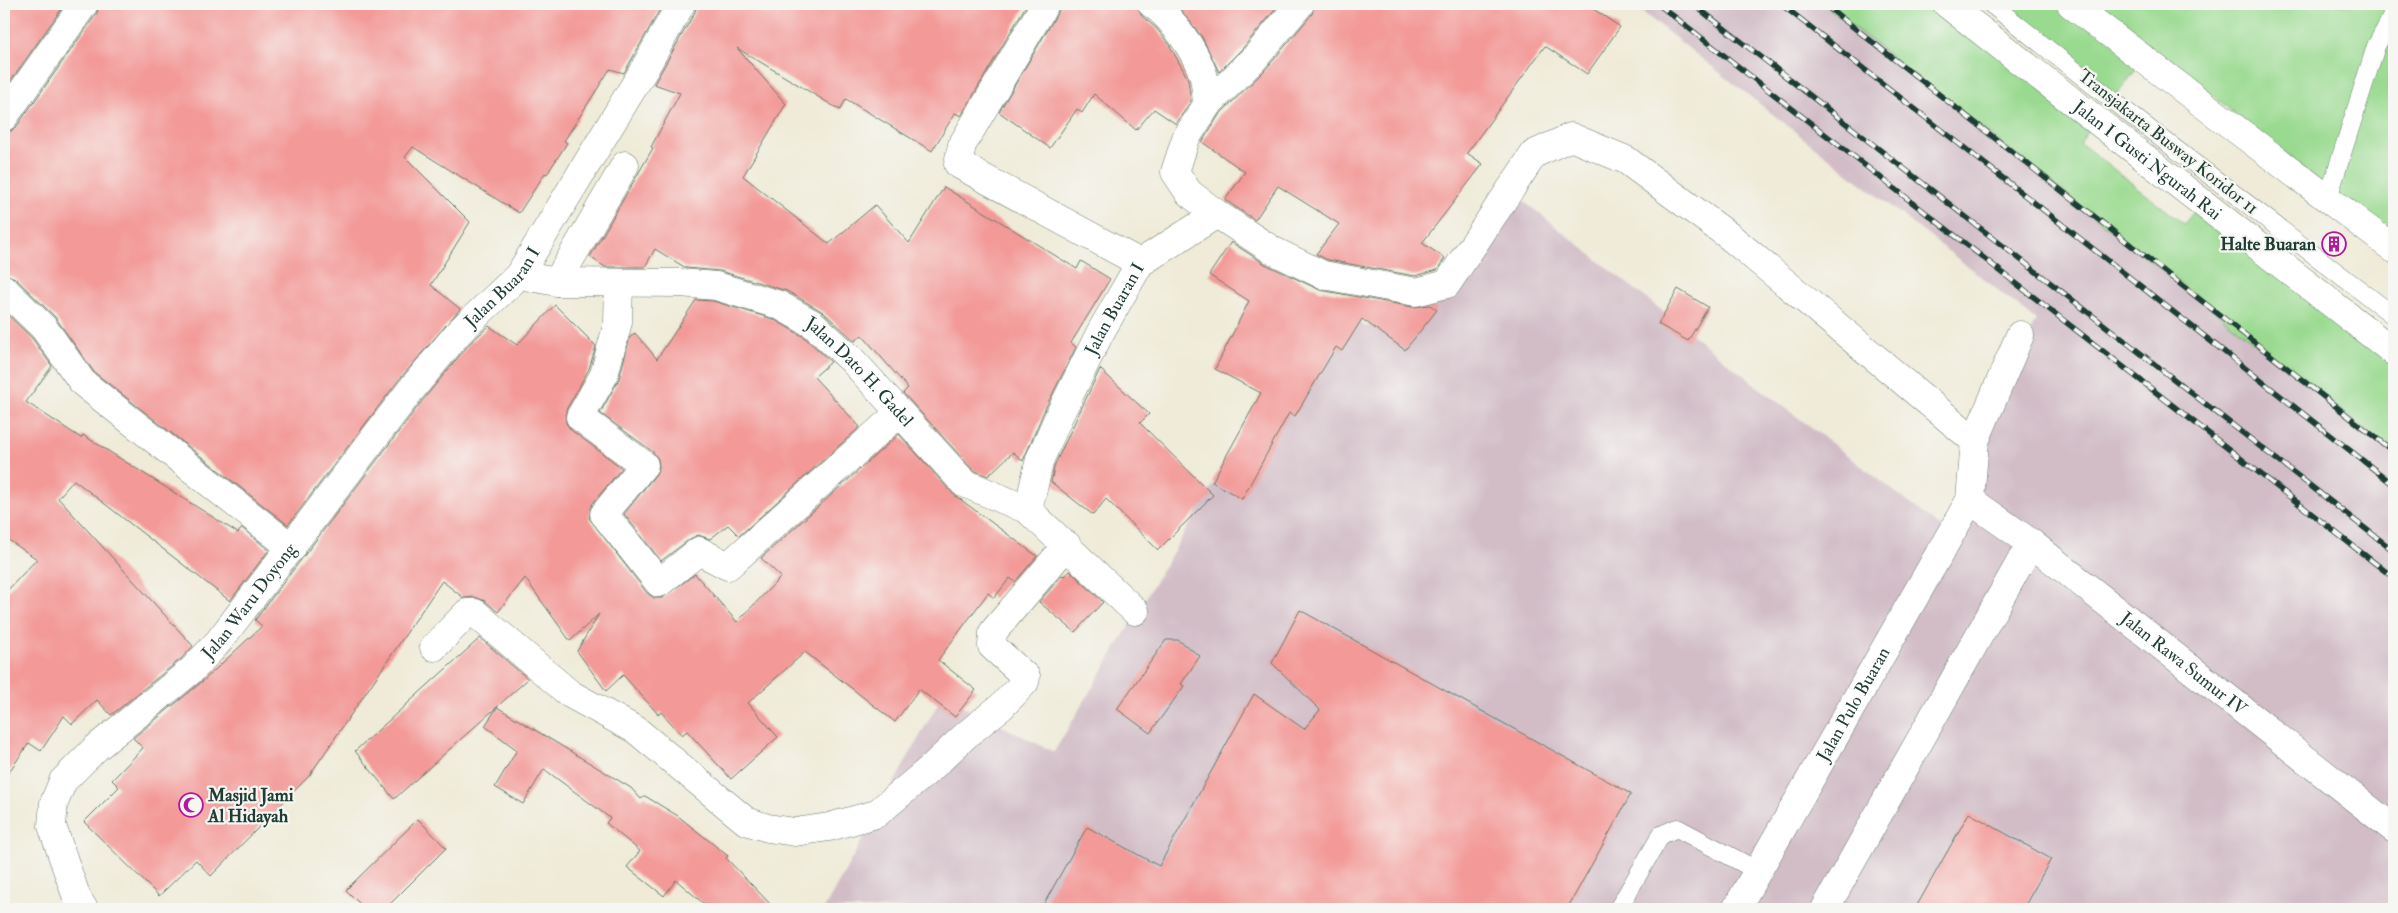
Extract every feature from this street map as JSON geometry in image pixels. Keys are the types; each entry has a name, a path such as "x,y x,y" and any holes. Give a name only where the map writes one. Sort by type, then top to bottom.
{"street":[{"path":"4,117 84,4"},
{"name":"Jalan Buaran I","path":"292,548 410,391 459,332 519,275 642,73 681,4"},
{"path":"1046,4 962,145 958,164 1140,263"},
{"path":"1152,4 1174,25 1190,49 1203,74 1207,105"},
{"path":"1300,4 1253,60 1207,105 1186,138 1176,172 1189,193 1272,250 1323,275 1416,292 1447,284 1534,154 1571,137 1626,160 1729,236 1975,441"},
{"name":"Jalan I Gusti Ngurah Rai","path":"1947,4 2394,352"},
{"path":"2071,4 2394,249"},
{"path":"557,282 624,165"},
{"name":"Jalan Buaran I","path":"1028,510 1040,459 1059,416 1100,333 1140,263 1217,214"},
{"name":"Jalan Dato H. Gadel","path":"519,275 557,282 680,283 716,286 779,305 814,324 853,361 964,483 1028,510 1068,545 1135,611"},
{"path":"619,283 618,322 604,375 580,417 644,465 604,514 659,583 699,551 728,566 899,413"},
{"name":"Jalan Waru Doyong","path":"4,289 44,328 84,383 292,548 219,641 193,669 96,748 63,780 54,803 52,826 77,898 84,909"},
{"path":"1970,500 1975,441 2020,335"},
{"name":"Jalan Rawa Sumur IV","path":"1970,500 2031,543 2394,829"},
{"name":"Jalan Pulo Buaran","path":"1736,909 1970,500"},
{"path":"1825,909 2031,543"},
{"path":"434,647 467,613 475,613 570,694 636,730 746,821 768,828 795,832 828,827 876,814 1002,706 1025,682 1026,677 992,646 993,632 1068,545"}],"lane":[{"name":"Transjakarta Busway Koridor 11","path":"1991,4 2131,115 2394,316"},
{"path":"2328,198 2376,46 2394,13"},
{"path":"1618,909 1661,835 1677,828 1758,871"}],"shaded area":[{"path":"1632,4 1829,4 2394,452 2394,909 824,909 942,696 1054,752 1322,302 1366,327 1451,278 1508,189 1766,393 1950,534 1975,441 2036,320"}],"green space":[{"path":"1824,4 1946,4 2096,121 2080,143 2184,224 2202,202 2394,352 2394,452"},
{"path":"1989,4 2072,4 2145,58 2112,101"},
{"path":"2093,4 2394,4 2394,243 2155,49"}],"building":[{"path":"4,4 65,4 4,90"},
{"path":"99,4 663,4 624,73 610,69 564,141 567,143 519,213 413,147 405,157 470,222 431,285 460,309 398,381 288,525 94,372 55,317 15,278 4,274 4,132 11,131 17,126 97,13"},
{"path":"697,4 1027,4 961,116 955,113 932,151 846,99 840,110 737,48 786,104 743,176 829,244 875,205 909,243 944,187 1077,269 1081,261 1110,279 1071,343 1076,347 1045,409 1023,461 1013,452 988,476 973,470 903,393 908,388 862,335 855,341 823,312 787,291 720,271 686,268 655,249 645,267 605,267 590,257 653,148 651,147 680,93 654,84 695,12"},
{"path":"1061,4 1137,4 1142,16 1156,28 1169,44 1188,79 1191,101 1176,124 1154,109 1136,130 1094,94 1082,113 1077,109 1050,148 999,112"},
{"path":"1176,4 1280,4 1242,49 1219,72 1202,37"},
{"path":"1315,4 1586,4 1620,27 1587,74 1545,46 1467,153 1483,164 1422,243 1445,258 1437,270 1415,276 1328,260 1316,254 1339,224 1278,186 1255,220 1225,200 1245,172 1202,142 1219,115 1265,70 1312,14"},
{"path":"1231,242 1265,264 1320,290 1413,307 1430,305 1437,310 1405,350 1362,319 1342,351 1336,347 1295,416 1289,413 1242,499 1212,482 1261,393 1215,369 1249,301 1209,275"},
{"path":"1678,289 1708,307 1688,341 1658,324"},
{"path":"696,300 713,301 773,319 804,337 831,362 814,377 860,427 739,536 728,525 710,539 698,535 690,539 661,561 624,514 656,474 659,467 658,459 653,452 600,413 619,379 630,337 635,333 657,359"},
{"path":"555,305 596,346 589,369 566,410 566,423 571,430 622,468 592,504 589,518 647,593 654,598 662,598 695,574 737,622 781,577 761,558 899,434 953,494 1037,556 1015,582 1010,578 994,598 988,593 938,660 976,690 955,717 919,689 895,722 805,652 748,703 778,737 731,779 687,731 682,735 661,712 658,714 623,675 606,691 577,651 599,614 570,641 525,578 498,612 485,601 475,597 464,598 442,581 309,776 211,876 196,860 159,896 84,822 119,787 112,780 143,748 133,738 203,681 262,626 255,620 422,401 470,343 489,326 517,345"},
{"path":"4,311 32,338 52,366 26,402 81,438 83,435 238,533 242,528 269,550 230,601 74,480 58,498 193,646 182,658 111,715 97,700 72,724 64,716 41,751 29,743 4,779 4,594 37,559 4,537"},
{"path":"1100,369 1149,414 1140,423 1213,495 1158,550 1106,499 1093,515 1051,482 1055,464"},
{"path":"1070,571 1103,602 1075,632 1039,602 1062,575 1064,576"},
{"path":"1300,610 1631,794 1567,909 1041,909 1087,827 1159,866 1254,694 1304,729 1320,710 1272,663"},
{"path":"480,638 528,679 394,799 355,751"},
{"path":"1166,640 1178,640 1200,656 1181,684 1184,686 1150,733 1117,709"},
{"path":"497,707 631,788 641,799 645,796 678,816 728,856 726,858 775,909 710,909 676,880 664,896 627,867 640,851 606,823 610,818 544,769 523,804 495,787 517,750 485,726"},
{"path":"1969,813 2051,859 2023,909 1915,909"},
{"path":"418,819 446,848 385,909 365,909 346,890"}],"railway":[{"path":"1658,4 2394,578"},
{"path":"1693,4 2394,551"},
{"path":"1781,4 2394,485"},
{"path":"1824,4 2394,452"}],"place":[{"name":"Halte Buaran","path":"2334,244"},
{"name":"Masjid Jami Al Hidayah","path":"191,805"}]}
